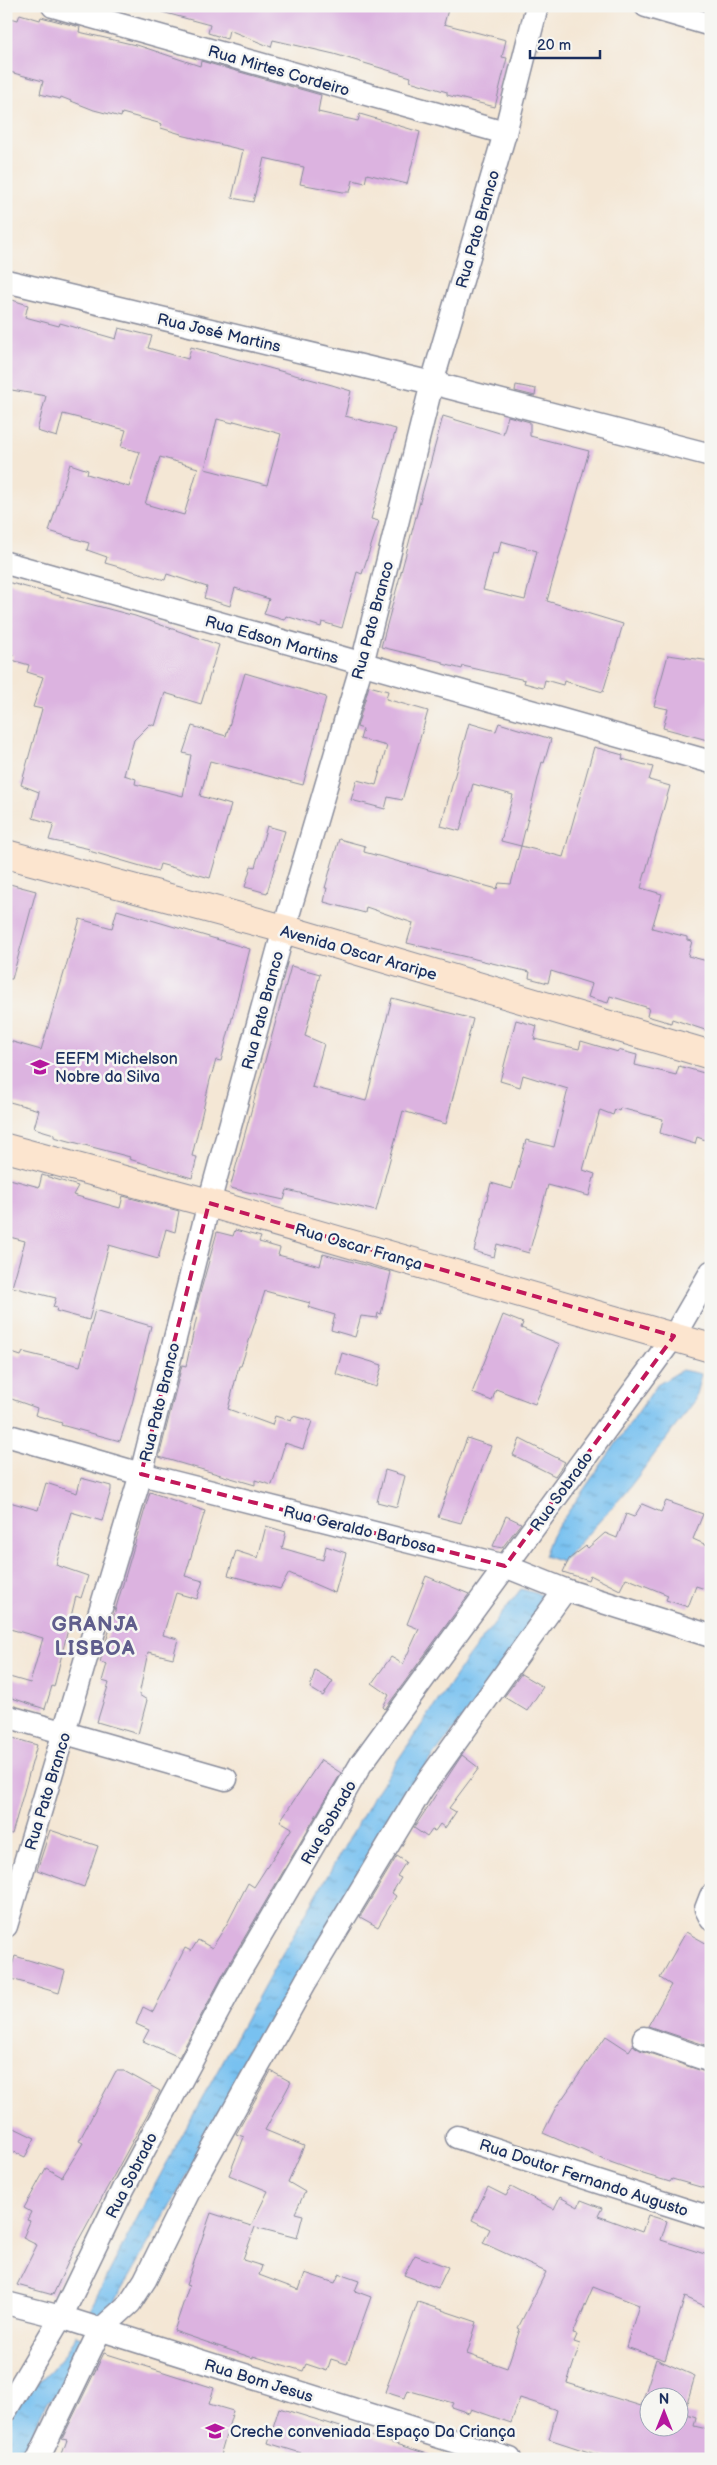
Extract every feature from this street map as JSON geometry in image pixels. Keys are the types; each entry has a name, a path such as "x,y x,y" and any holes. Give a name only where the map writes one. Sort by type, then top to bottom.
{"street":[{"name":"Rua Mirtes Cordeiro","path":"53,6 505,133"},
{"name":"Rua Pato Branco","path":"6,1926 141,1474 209,1204 284,929 362,664 432,383 505,133 537,6"},
{"path":"646,6 711,25"},
{"name":"Rua José Martins","path":"6,281 432,383 711,455"},
{"name":"Rua Edson Martins","path":"6,563 711,762"},
{"name":"Avenida Oscar Araripe","path":"6,854 284,929 711,1055"},
{"name":"Rua Oscar França","path":"6,1148 209,1204 711,1348"},
{"name":"Rua Sobrado","path":"6,2410 61,2317 122,2189 237,1976 361,1764 674,1336 711,1272"},
{"name":"Rua Geraldo Barbosa","path":"6,1435 141,1474 505,1566 565,1590 711,1636"},
{"path":"38,2459 100,2330 130,2303 145,2280 190,2189 306,1981 422,1789 565,1590"},
{"path":"6,1716 64,1731 226,1779"},
{"path":"711,1896 706,1909 711,1919"},
{"path":"644,2038 711,2061"},
{"name":"Rua Doutor Fernando Augusto","path":"456,2136 711,2218"},
{"name":"Rua Bom Jesus","path":"6,2303 61,2317 510,2459"}],"highlighted area":[{"path":"209,1203 674,1336 505,1566 141,1474"}],"water":[{"path":"682,1370 701,1374 694,1402 626,1492 562,1562 544,1556 552,1535 657,1385"},
{"path":"521,1589 552,1598 538,1621 412,1784 103,2322 86,2317 146,2201 274,1968 376,1792 468,1657"},
{"path":"76,2335 90,2341 59,2392 46,2403 21,2459 6,2459 5,2439 12,2414 20,2402 61,2360"}],"building":[{"path":"163,6 449,6 444,24 506,40 502,57 507,58 495,107 447,95 447,92 410,81 411,77 334,54 273,40 271,47 229,30 227,39 208,33 210,25 162,12"},
{"path":"20,14 40,20 41,17 80,27 79,32 140,46 200,66 201,61 321,95 318,112 358,121 360,114 420,132 407,184 367,174 365,183 353,180 350,192 343,192 300,184 304,167 264,158 253,202 232,198 243,150 181,135 161,128 162,124 122,113 121,117 94,110 61,97 60,99 40,94 43,81 6,71 6,17 18,20"},
{"path":"6,298 28,305 25,317 59,326 60,323 116,339 119,328 152,336 148,348 188,359 191,347 351,391 345,416 396,429 371,519 379,521 362,574 357,572 342,628 322,622 321,627 286,616 284,620 264,614 269,599 235,588 230,606 204,598 207,587 167,574 165,580 105,563 107,557 87,550 89,543 49,531 70,464 88,470 87,474 129,487 140,452 121,447 126,430 63,414 57,437 37,431 46,396 6,389","holes":["217,419 233,423 234,421 281,434 267,485 205,469","160,457 198,468 184,515 145,504"]},
{"path":"516,385 536,389 535,396 515,391"},
{"path":"443,416 503,434 508,416 530,422 530,436 589,451 547,601 623,624 603,692 564,681 563,685 545,680 543,688 524,683 525,680 463,666 462,669 443,664 443,662 381,647","holes":["501,541 537,551 525,600 483,590 493,553 498,554"]},
{"path":"7,582 135,616 219,645 201,704 165,693 155,726 150,724 134,740 124,775 136,779 135,784 183,796 191,755 183,753 192,726 226,736 245,673 326,697 303,785 210,761 200,796 231,805 210,878 160,864 158,871 89,851 90,849 49,840 54,824 33,818 39,792 21,785 42,709 33,707 43,677 27,672 29,665 12,660 13,655 6,654"},
{"path":"668,655 711,661 711,741 663,728 668,709 654,706"},
{"path":"369,686 388,691 386,699 428,711 402,800 388,797 385,809 351,800 357,780 376,785 387,746 360,739 363,729 357,727"},
{"path":"469,723 496,731 499,723 551,739 544,763 542,762 521,846 501,841 513,795 473,784 460,831 441,826"},
{"path":"594,747 623,755 622,759 653,767 649,780 670,786 641,888 662,894 652,928 687,937 687,940 692,941 688,956 711,962 711,1032 672,1019 671,1023 647,1016 649,1008 610,996 608,1003 588,997 592,984 551,971 548,983 529,978 530,972 407,943 413,923 366,907 365,913 324,902 327,888 325,888 339,839 365,846 364,852 497,889 499,883 511,884 521,846 563,857"},
{"path":"267,826 285,831 267,893 245,887 251,866 255,867"},
{"path":"6,883 36,891 12,979 6,979"},
{"path":"117,910 250,949 221,1061 216,1060 210,1080 192,1156 197,1157 192,1178 129,1159 130,1157 54,1137 54,1134 34,1128 39,1110 6,1101 6,1040 41,1050 80,919 112,928"},
{"path":"291,966 320,974 305,1036 324,1044 312,1087 366,1101 392,998 473,1019 446,1124 403,1111 376,1211 287,1190 284,1200 230,1188"},
{"path":"516,1020 537,1026 534,1039 579,1049 581,1041 618,1052 618,1050 637,1055 635,1065 676,1075 679,1066 711,1075 711,1142 697,1137 695,1144 660,1133 663,1119 620,1108 619,1111 615,1109 613,1115 600,1110 583,1170 595,1174 589,1196 548,1185 529,1253 497,1244 494,1257 474,1251 491,1183 512,1189 526,1140 554,1147 568,1089 523,1075 520,1087 500,1081"},
{"path":"42,1175 78,1186 73,1195 120,1208 123,1196 179,1211 175,1232 166,1229 158,1259 109,1245 89,1320 56,1311 57,1308 53,1307 56,1298 12,1287 25,1241 6,1236 6,1178 39,1187"},
{"path":"235,1230 261,1237 259,1242 280,1248 278,1255 320,1266 323,1254 391,1272 381,1314 378,1313 377,1318 361,1316 355,1337 331,1330 335,1315 308,1307 310,1303 265,1291 241,1366 239,1366 228,1409 272,1425 275,1416 291,1421 293,1416 312,1421 303,1449 285,1443 272,1485 255,1480 255,1485 159,1457 182,1365 186,1366 197,1316 194,1315 217,1232 233,1236"},
{"path":"95,1310 151,1326 132,1404 120,1441 61,1425 62,1423 35,1415 37,1408 6,1397 6,1370 12,1353 21,1356 23,1352 80,1366"},
{"path":"503,1315 523,1323 521,1328 560,1344 535,1404 496,1389 492,1401 472,1393"},
{"path":"342,1353 382,1365 376,1387 336,1374"},
{"path":"467,1438 491,1446 461,1523 438,1517"},
{"path":"520,1439 565,1462 555,1476 513,1455"},
{"path":"385,1470 405,1476 397,1507 377,1502"},
{"path":"81,1478 111,1486 111,1490 102,1521 71,1512 56,1565 88,1576 81,1598 76,1596 54,1687 52,1686 45,1709 6,1696 6,1676 30,1683 43,1638 6,1628 6,1501 38,1510 46,1483 77,1493"},
{"path":"150,1492 205,1511 185,1576 203,1581 197,1599 176,1593 163,1635 178,1639 173,1658 148,1652 139,1695 147,1700 138,1734 97,1722 109,1683 102,1681 107,1664 100,1662"},
{"path":"666,1501 703,1514 693,1539 711,1547 711,1591 696,1586 688,1607 666,1600 668,1595 626,1578 620,1590 590,1575 588,1580 563,1572 569,1559 586,1546 588,1548 605,1533 617,1538 626,1514 634,1517 642,1504 661,1512"},
{"path":"506,1516 521,1523 502,1548 493,1546"},
{"path":"266,1526 286,1532 282,1548 323,1560 326,1546 346,1553 335,1593 289,1573 280,1589 228,1575 236,1551 258,1558"},
{"path":"426,1576 469,1594 385,1709 383,1707 389,1695 372,1683 391,1657 403,1664 419,1629 407,1624"},
{"path":"315,1670 333,1681 323,1696 310,1688"},
{"path":"521,1674 543,1687 527,1711 504,1697"},
{"path":"6,1736 37,1745 12,1834 6,1833"},
{"path":"462,1755 479,1768 449,1808 456,1812 445,1828 440,1824 427,1837 414,1828"},
{"path":"321,1760 341,1773 226,1969 179,2057 143,2041 149,2030 136,2024 143,2007 153,2012 185,1948 191,1951 198,1940 212,1948 248,1883 254,1887 292,1828 280,1821"},
{"path":"50,1830 98,1846 84,1887 37,1870"},
{"path":"397,1856 406,1862 397,1876 401,1878 392,1893 396,1896 378,1927 360,1917"},
{"path":"686,1932 711,1946 711,2047 648,2026 671,1985 660,1978"},
{"path":"15,1956 65,1971 59,1993 8,1978"},
{"path":"606,2036 629,2051 633,2045 640,2050 711,2074 711,2190 672,2179 670,2182 643,2174 543,2133 555,2109"},
{"path":"116,2071 124,2071 160,2091 77,2243 53,2295 17,2285 37,2245 23,2238 30,2221 27,2220 31,2212 24,2208 46,2168 62,2177 83,2143 79,2141"},
{"path":"271,2071 291,2082 265,2130 304,2146 288,2182 305,2192 295,2213 303,2215 297,2238 255,2227 243,2260 262,2266 259,2275 299,2290 305,2273 335,2283 339,2274 359,2281 355,2291 371,2297 347,2364 331,2359 327,2371 306,2364 303,2371 253,2356 253,2358 174,2331 189,2286 186,2285 211,2213 251,2226 268,2191 229,2175 244,2137 236,2134"},
{"path":"6,2124 35,2138 25,2157 6,2148"},
{"path":"488,2187 506,2196 511,2187 554,2209 560,2197 578,2207 581,2200 602,2208 598,2216 642,2232 648,2215 667,2221 661,2240 711,2256 711,2309 685,2297 665,2360 626,2347 639,2305 593,2287 573,2334 577,2335 574,2342 580,2344 567,2383 640,2406 640,2438 690,2438 690,2415 696,2417 694,2426 711,2430 711,2459 610,2459 549,2439 557,2410 520,2398 511,2423 471,2409 469,2413 451,2407 453,2403 407,2390 404,2398 385,2392 418,2302 477,2322 467,2354 507,2368 520,2329 518,2328 546,2272 483,2243 490,2229 472,2220"},
{"path":"415,2255 448,2267 438,2288 404,2275"},
{"path":"104,2353 214,2388 209,2404 233,2411 219,2459 74,2459 62,2454 67,2440 62,2439"},
{"path":"656,2359 695,2376 690,2393 690,2388 647,2388"},
{"path":"279,2408 431,2455 431,2459 299,2459 301,2453 268,2443"}],"place":[{"name":"EEFM Michelson Nobre da Silva","path":"40,1067"},
{"name":"Creche conveniada Espaço Da Criança","path":"215,2431"}],"district":[{"name":"GRANJA LISBOA","path":"95,1636"}]}
